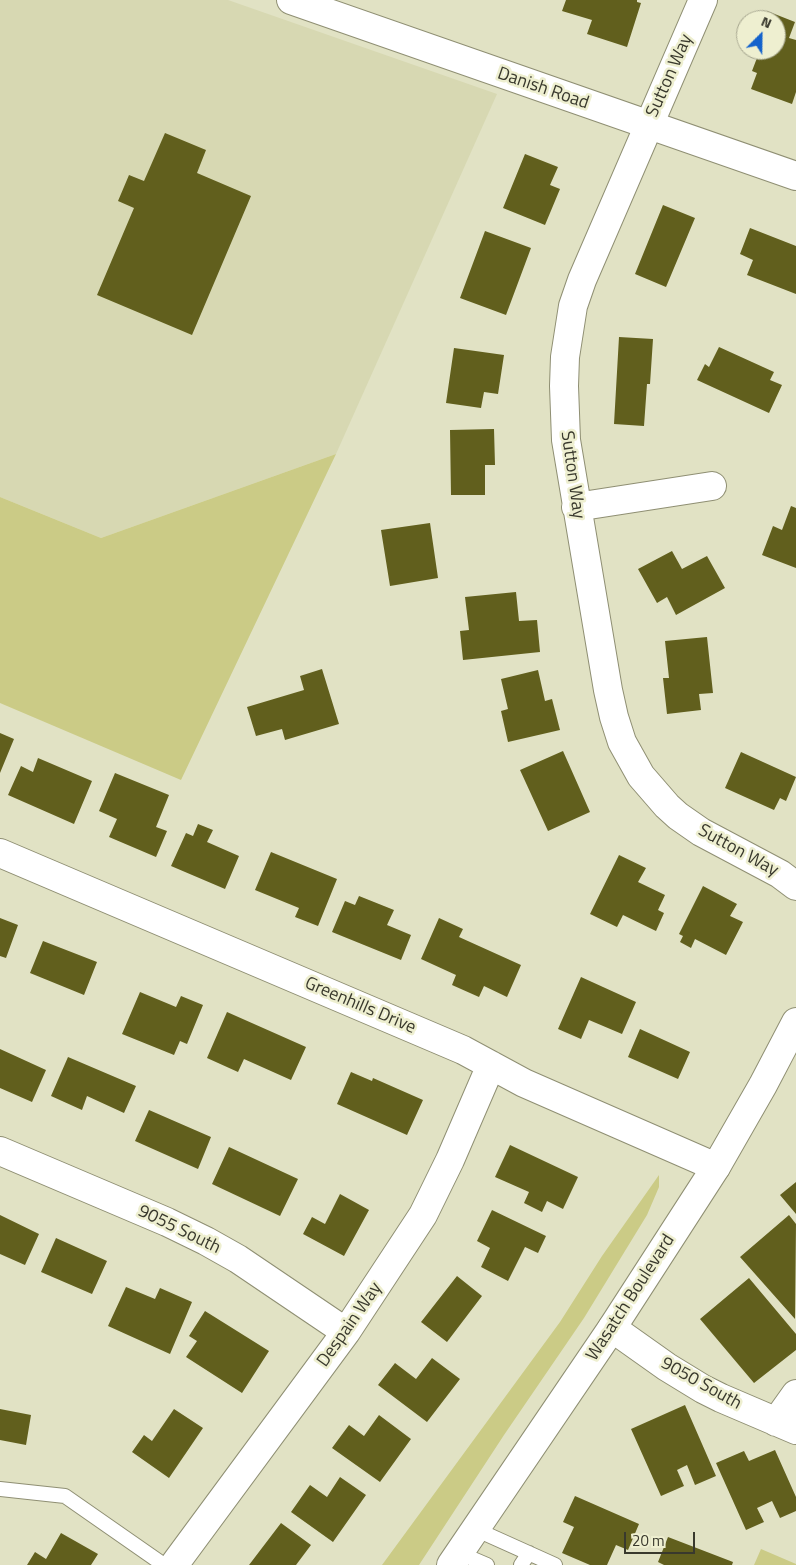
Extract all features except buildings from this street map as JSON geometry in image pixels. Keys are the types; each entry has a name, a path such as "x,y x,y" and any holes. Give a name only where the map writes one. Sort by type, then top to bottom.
{"street":[{"name":"Danish Road","path":"290,0 796,176"},
{"name":"Sutton Way","path":"703,0 662,99 648,125 582,280 573,306 568,331 564,415 569,465 614,717 630,759 641,776 678,816 701,832 788,880"},
{"path":"576,507 712,486"},
{"name":"Greenhills Drive","path":"0,853 463,1050 524,1083 716,1167"},
{"name":"Wasatch Boulevard","path":"455,1559 612,1328 716,1167 763,1085 796,1022"},
{"name":"Despain Way","path":"174,1565 346,1332 423,1215 450,1160 491,1065"},
{"name":"9055 South","path":"0,1151 167,1222 206,1241 238,1259 346,1332"},
{"name":"9050 South","path":"612,1328 667,1367 703,1389 786,1426"},
{"path":"786,1426 796,1394"}],"lane":[{"path":"0,1489 65,1496 164,1565"},
{"path":"474,1529 525,1559 555,1565"},
{"path":"455,1559 487,1565"}],"shaded area":[{"path":"0,0 228,0 497,94 336,454 101,538 0,497"},
{"path":"336,454 181,780 0,703 0,497 101,538"},
{"path":"659,1175 659,1187 647,1215 584,1318 504,1435 419,1565 382,1565 560,1322 602,1256"},
{"path":"761,1549 796,1564 796,1565 754,1565"}]}
